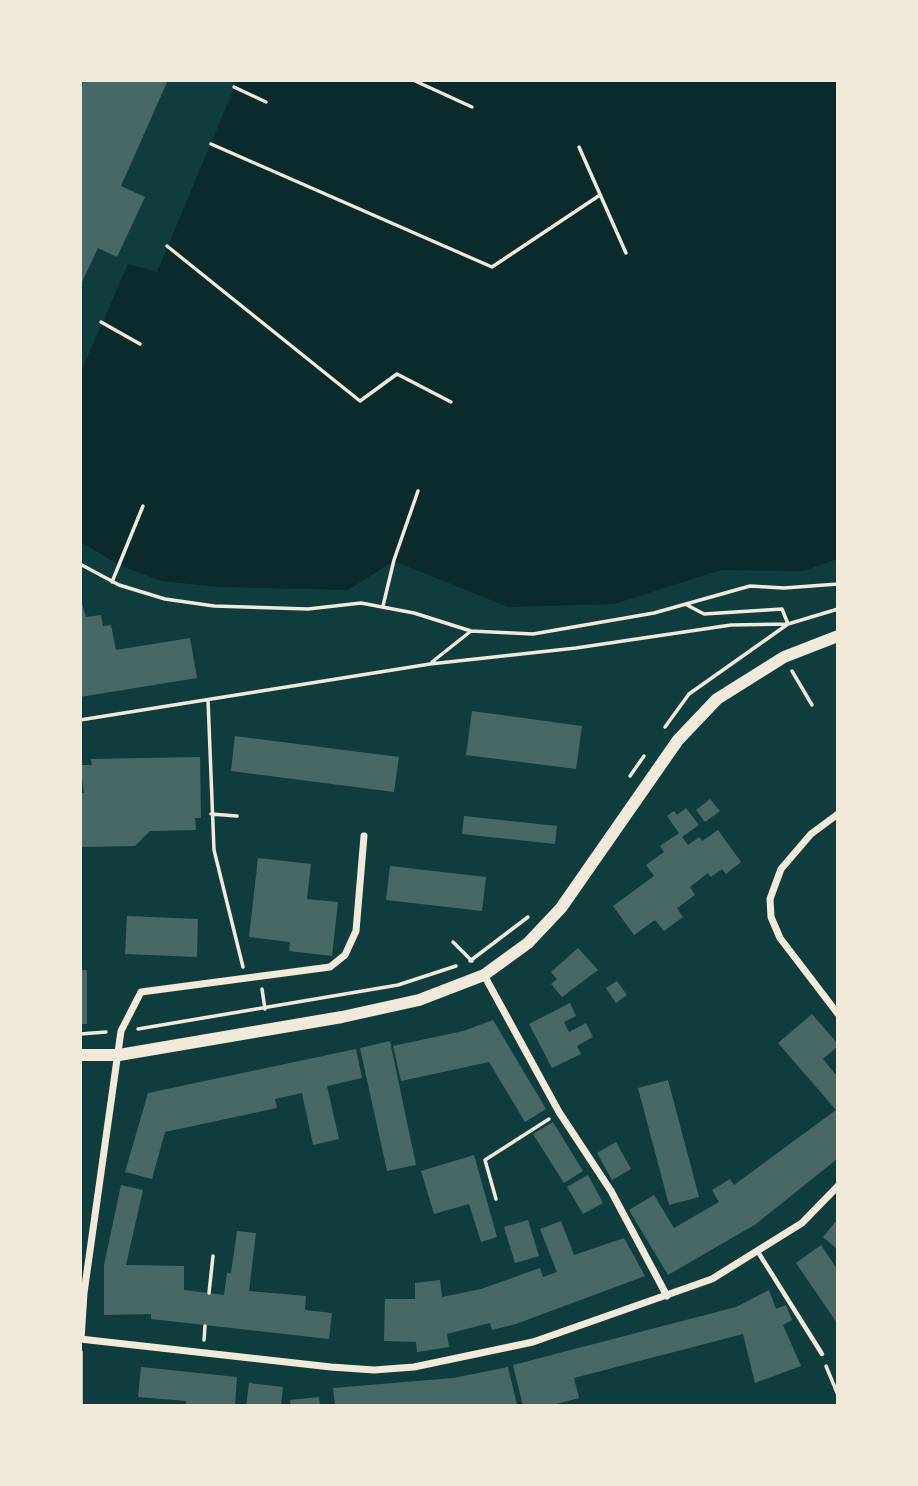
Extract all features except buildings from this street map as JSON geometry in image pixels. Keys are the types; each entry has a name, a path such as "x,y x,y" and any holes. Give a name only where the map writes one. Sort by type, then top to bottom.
{"street":[{"path":"80,1055 119,1055 202,1042 419,1000 484,975 528,943 561,908 605,849 678,740 718,699 784,657 838,636"},
{"path":"838,814 811,834 781,869 770,899 771,917 780,938 838,1013"},
{"path":"364,836 356,931 345,955 330,967 141,992 121,1031 84,1293 81,1339 374,1370 414,1367 533,1342 712,1279 802,1223 838,1186"},
{"path":"484,975 559,1112 611,1191 667,1296"}],"lane":[{"path":"758,1252 822,1354"}],"path":[{"path":"413,80 472,107"},
{"path":"234,87 266,102"},
{"path":"211,144 492,267 600,194"},
{"path":"579,147 625,253"},
{"path":"167,246 360,401 397,374 451,402"},
{"path":"101,321 140,344"},
{"path":"383,607 418,491"},
{"path":"112,582 143,506"},
{"path":"80,564 112,582 165,599 214,606 308,609 361,603 414,613 471,631 533,635 654,613 750,586 784,588 838,584"},
{"path":"685,604 704,614 782,609 788,625"},
{"path":"80,720 430,664 576,648 732,625 788,625 838,610"},
{"path":"659,736 689,694 788,625"},
{"path":"430,664 471,631"},
{"path":"800,686 812,705"},
{"path":"208,699 214,850 246,979"},
{"path":"629,778 651,747"},
{"path":"211,814 237,816"},
{"path":"80,1034 121,1031 265,1009 398,985 472,961 531,914"},
{"path":"453,942 484,975"},
{"path":"261,977 265,1009"},
{"path":"496,1199 485,1160 559,1112"},
{"path":"209,1293 213,1256"},
{"path":"81,1339 81,1405"},
{"path":"822,1354 838,1395"}],"water":[{"path":"237,81 837,81 837,559 804,571 721,570 614,604 508,607 394,561 348,590 219,587 161,581 119,565 81,542 80,374 128,264 157,272"}]}
